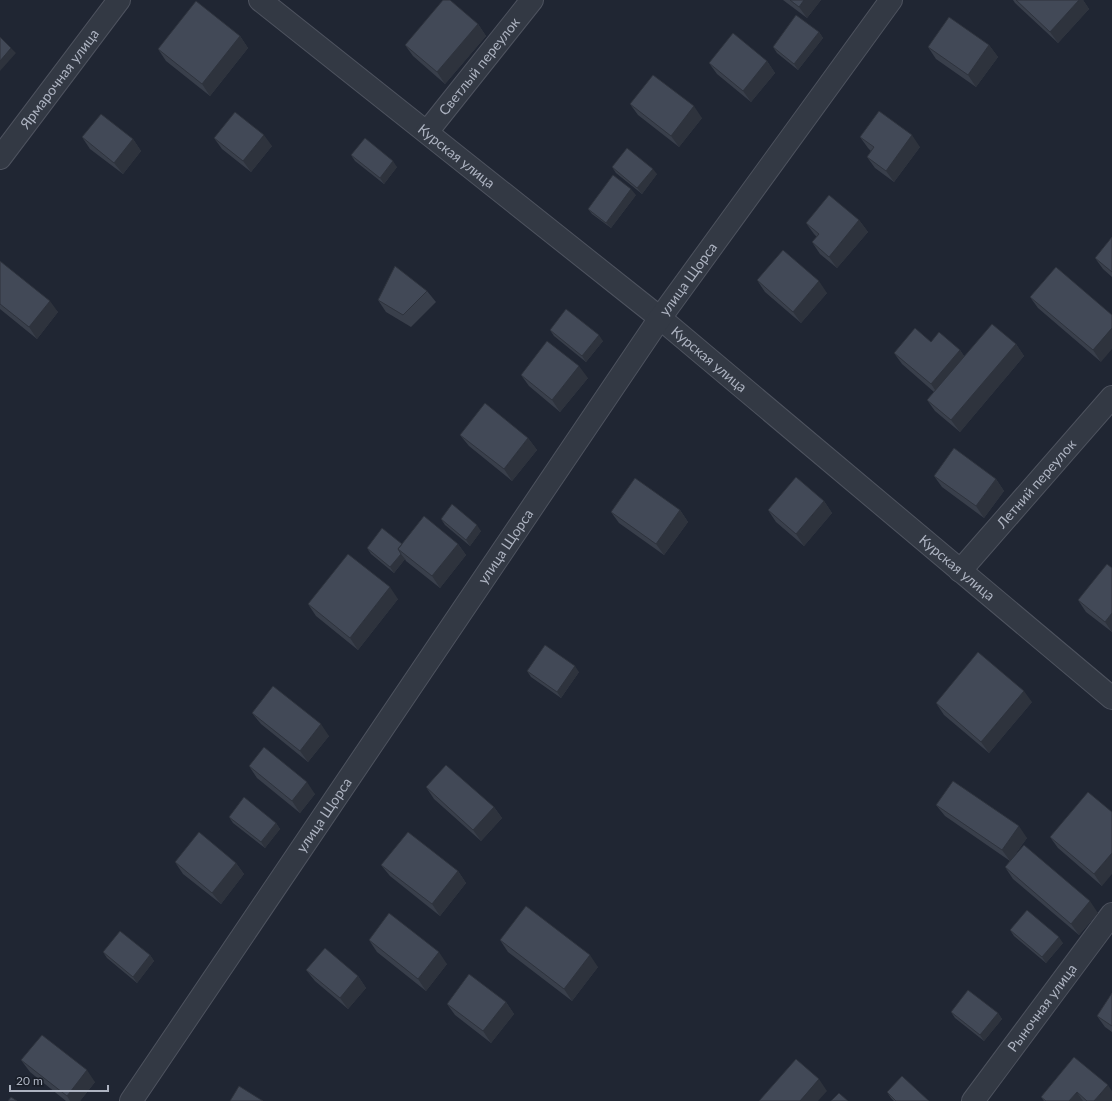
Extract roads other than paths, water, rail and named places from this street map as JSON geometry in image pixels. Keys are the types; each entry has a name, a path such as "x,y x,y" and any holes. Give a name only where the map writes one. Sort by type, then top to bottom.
{"street":[{"name":"Ярмарочная улица","path":"0,158 119,0"},
{"name":"Курская улица","path":"260,0 660,318 1112,698"},
{"name":"Светлый переулок","path":"427,132 532,0"},
{"name":"улица Щорса","path":"131,1101 660,318 891,0"},
{"name":"Летний переулок","path":"960,570 1112,397"},
{"name":"Рыночная улица","path":"973,1101 1112,914"}]}
